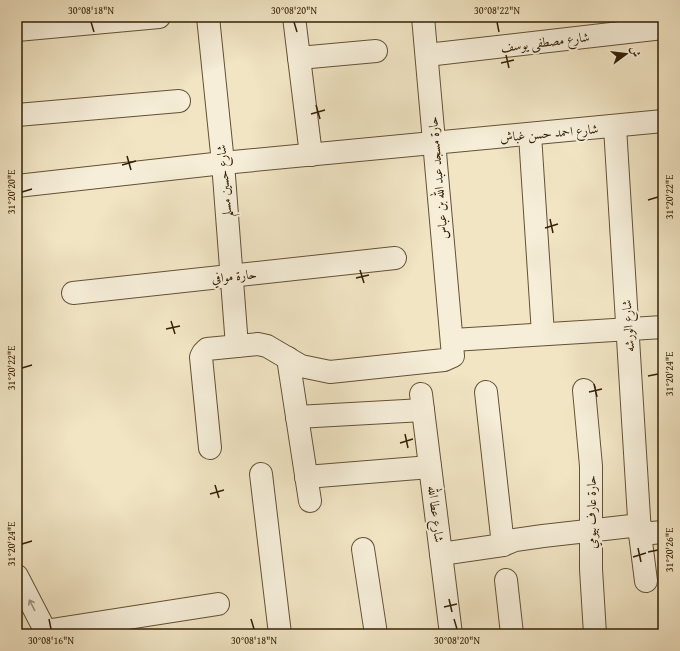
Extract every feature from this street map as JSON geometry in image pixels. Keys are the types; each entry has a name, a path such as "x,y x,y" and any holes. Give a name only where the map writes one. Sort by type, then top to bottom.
{"street":[{"path":"17,30 158,17"},
{"name":"شارع حسين مسلم","path":"208,17 223,163 237,346"},
{"path":"294,17 311,156"},
{"name":"حارة مسجد عبد الله بن عباس","path":"288,358 301,366 330,372 444,360 453,356 453,340 423,17"},
{"name":"شارع مصطفى يوسف","path":"427,55 663,28"},
{"path":"299,58 376,51"},
{"path":"17,115 179,101"},
{"name":"شارع احمد حسن غباش","path":"17,186 223,163 615,127 663,121"},
{"name":"شارع الورشه","path":"615,127 629,329 640,530 646,581"},
{"path":"530,135 543,334"},
{"name":"حارة موافي","path":"73,293 395,258"},
{"path":"453,340 663,327"},
{"path":"210,448 201,357 203,353 207,349 258,344 267,346 288,358 310,501"},
{"name":"حارة عارف بيومي","path":"584,390 591,466 591,569 595,634"},
{"path":"486,392 503,545"},
{"name":"شارع عطا الله","path":"298,417 422,402 451,634"},
{"path":"306,477 430,467"},
{"path":"261,474 280,634"},
{"path":"441,554 503,545 515,540 591,530 640,530 663,532"},
{"path":"363,549 376,634"},
{"path":"17,576 46,633 218,604"},
{"path":"506,580 512,634"}]}
